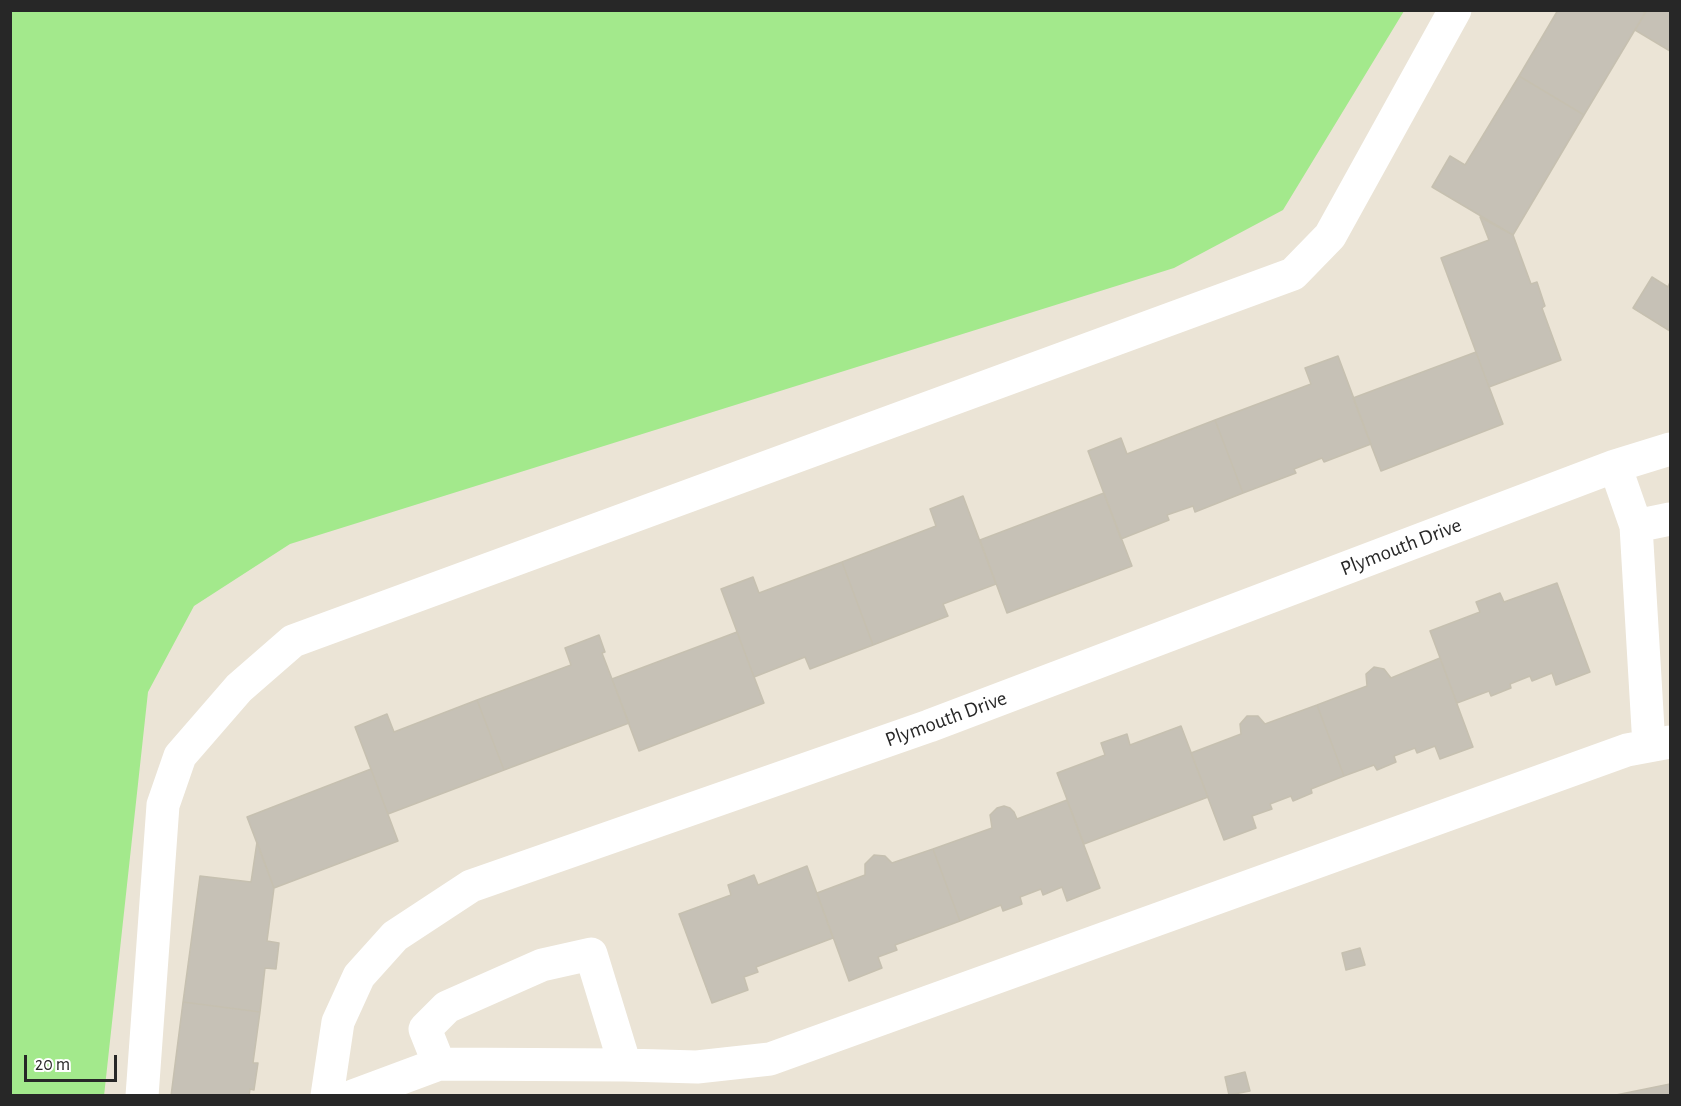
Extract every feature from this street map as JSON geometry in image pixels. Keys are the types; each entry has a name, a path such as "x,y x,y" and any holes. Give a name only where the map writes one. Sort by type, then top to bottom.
{"street":[{"path":"142,1095 163,806 180,756 239,688 293,641 1293,274 1330,236 1455,10"},
{"name":"Plymouth Drive","path":"327,1095 338,1022 359,975 395,936 471,886 929,726 1615,466 1671,449"},
{"path":"353,1095 439,1064 697,1067 770,1059 1616,754 1660,744 1635,526 1615,466"},
{"path":"1635,526 1671,519"},
{"path":"439,1064 425,1029 447,1007 543,965 591,954 625,1065"}],"green space":[{"path":"10,11 1404,11 1283,210 1174,268 290,544 194,606 148,692 104,1096 11,1095"}],"building":[{"path":"1558,10 1641,10 1645,13 1584,115 1519,76"},
{"path":"1647,10 1670,10 1670,51 1635,30"},
{"path":"1519,76 1584,115 1513,235 1432,187 1450,156 1465,165"},
{"path":"1480,217 1513,235 1531,284 1537,282 1545,306 1542,308 1561,360 1489,387 1441,258 1489,240"},
{"path":"1652,277 1668,287 1670,282 1670,331 1633,308"},
{"path":"1476,352 1503,424 1381,471 1353,398"},
{"path":"1338,356 1371,444 1324,462 1322,458 1294,469 1296,473 1243,493 1215,420 1311,384 1305,368"},
{"path":"1215,420 1243,493 1195,512 1193,506 1167,515 1169,520 1121,539 1088,451 1121,438 1127,454"},
{"path":"1104,493 1132,566 1007,613 980,540"},
{"path":"963,496 996,584 943,604 948,616 873,645 842,562 936,526 930,509"},
{"path":"842,562 873,645 810,669 805,657 754,677 721,589 753,577 759,593"},
{"path":"1557,583 1590,672 1556,685 1552,673 1532,681 1530,676 1510,684 1511,688 1491,696 1489,691 1457,703 1430,631 1480,612 1476,602 1500,593 1504,602"},
{"path":"737,632 764,703 639,751 612,679"},
{"path":"599,635 605,652 602,653 629,723 504,770 477,700 571,665 565,648"},
{"path":"1440,658 1473,747 1440,759 1435,746 1417,753 1415,748 1394,756 1396,762 1377,770 1374,765 1344,776 1317,705 1367,686 1366,674 1374,667 1384,669 1391,678"},
{"path":"477,700 504,770 388,814 355,727 387,714 394,732"},
{"path":"1317,705 1344,776 1311,789 1312,793 1293,801 1291,796 1270,804 1272,809 1252,816 1256,828 1224,840 1191,753 1241,734 1240,724 1247,716 1258,716 1265,724"},
{"path":"1181,726 1208,797 1084,844 1057,773 1105,755 1101,743 1127,734 1130,745"},
{"path":"371,769 398,841 274,888 247,817"},
{"path":"1067,800 1100,888 1067,901 1062,887 1043,895 1041,889 1020,897 1022,904 1003,911 1001,905 960,921 933,849 992,828 990,815 997,808 1004,806 1010,808 1017,819"},
{"path":"257,842 274,888 267,941 279,943 276,969 265,968 260,1012 183,1002 200,876 251,882"},
{"path":"933,849 960,921 895,945 897,950 878,957 882,968 849,981 817,893 865,875 865,864 874,855 885,856 892,863"},
{"path":"807,866 833,938 756,967 758,972 744,977 748,990 712,1003 679,914 731,895 728,885 754,875 758,885"},
{"path":"1360,948 1365,965 1346,970 1342,953"},
{"path":"183,1002 260,1012 253,1063 258,1063 254,1090 250,1089 249,1096 171,1096"},
{"path":"1245,1072 1250,1091 1229,1095 1225,1077"},
{"path":"1670,1084 1670,1096 1611,1096"}]}
